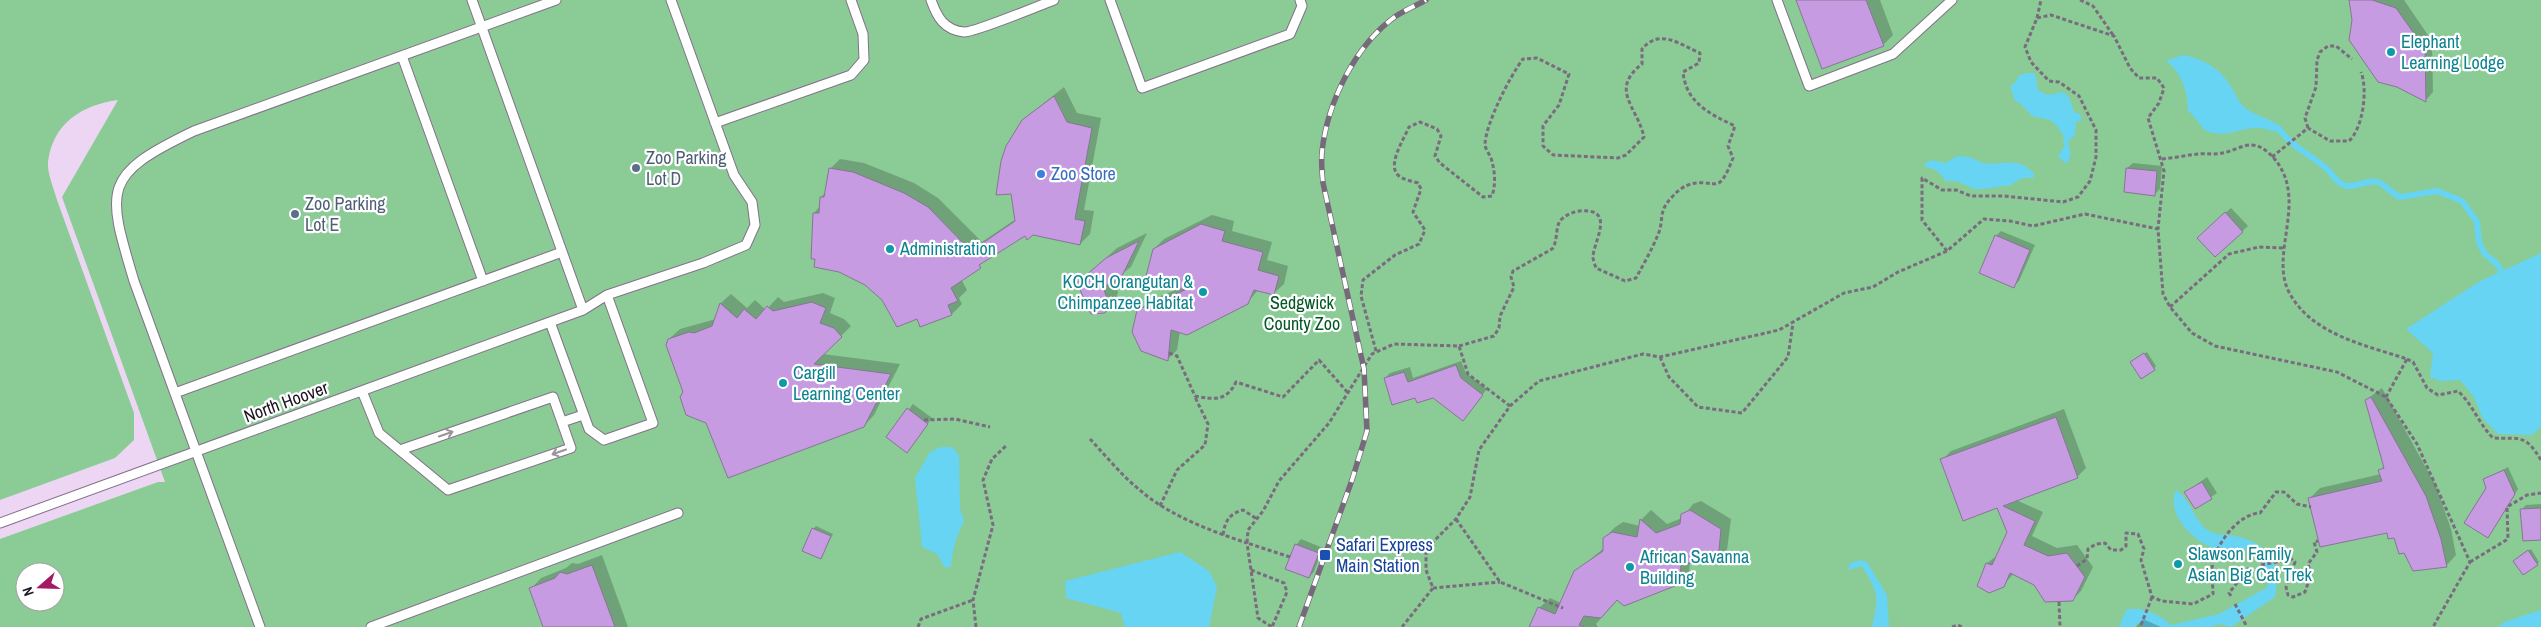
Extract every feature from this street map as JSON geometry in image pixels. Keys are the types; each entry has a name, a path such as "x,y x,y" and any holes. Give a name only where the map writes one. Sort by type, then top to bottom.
{"lane":[{"path":"472,0 480,28 583,310"},
{"path":"260,627 134,281 118,225 115,203 120,182 129,170 142,159 194,131 556,0"},
{"name":"North Hoover","path":"0,523 583,310 607,295 703,263 746,245 755,226 752,202 734,175 671,0"},
{"path":"716,123 851,75 864,60 864,34 851,0"},
{"path":"931,0 937,18 950,29 966,33 1054,0"},
{"path":"1110,0 1142,88 1290,34 1302,6 1300,0"},
{"path":"1777,0 1809,86 1893,54 1952,0"},
{"path":"402,56 483,281"},
{"path":"175,393 562,252"},
{"path":"550,322 589,429 604,440 653,423 607,295"},
{"path":"362,391 379,433 448,490 571,448 552,397 400,450"},
{"path":"562,422 583,415"},
{"path":"371,627 678,513"}],"path":[{"path":"1946,251 1922,220 1922,178 1942,190 1956,190 1971,196 2004,196 2063,202 2078,197 2090,182 2096,157 2096,130 2079,96 2059,82 2049,81 2030,62 2025,46 2037,18 2041,0"},
{"path":"2080,0 2093,6 2114,36 2130,68 2139,78 2157,78 2164,88 2160,103 2148,118 2164,171 2158,229 2163,294 2170,307 2192,333 2215,346 2337,372 2386,397 2417,444 2470,562"},
{"path":"2037,18 2050,15 2114,36"},
{"path":"1251,570 1284,582 1287,592 1272,627 1258,618 1247,543 1248,530 1257,519 1279,481 1329,423 1349,394 1372,354 1394,344 1459,346 1494,336 1499,328 1500,316 1514,287 1511,277 1513,271 1552,249 1557,244 1558,225 1562,218 1580,210 1592,211 1599,216 1602,226 1592,257 1596,268 1625,281 1636,278 1660,231 1661,213 1670,198 1682,187 1692,182 1717,184 1722,181 1733,158 1728,146 1735,126 1702,110 1684,80 1683,72 1699,63 1700,54 1663,37 1649,41 1642,48 1642,64 1632,72 1625,88 1628,100 1644,137 1626,155 1618,158 1553,155 1543,146 1543,126 1559,105 1569,74 1537,58 1522,59 1512,74 1490,121 1485,146 1491,159 1496,184 1492,196 1483,197 1440,163 1435,156 1441,136 1437,129 1420,122 1409,127 1394,164 1395,172 1400,177 1418,183 1421,189 1413,212 1425,230 1419,244 1395,255 1363,280 1361,296 1376,351"},
{"path":"2352,59 2336,46 2328,46 2320,52 2317,60 2316,87 2305,118 2308,128 2330,141 2340,143 2349,141 2356,134 2366,90 2361,72"},
{"path":"2272,157 2308,128"},
{"path":"2162,160 2198,154 2219,154 2250,145 2263,148 2279,163 2287,188 2290,211 2283,261 2289,292 2300,308 2338,337 2413,362 2427,388 2438,396 2458,391 2468,401 2481,426 2493,438 2522,439 2531,443 2541,460"},
{"path":"1433,588 1426,570 1426,549 1456,519 1470,497 1479,450 1510,406 1539,381 1643,354 1660,357 1779,330 1844,293 1873,286 1898,272 1946,251 1984,219 2010,221 2033,226 2085,214 2158,229"},
{"path":"2170,307 2229,254 2259,247 2285,248"},
{"path":"1660,357 1669,377 1698,407 1742,413 1788,357 1793,322"},
{"path":"1459,346 1468,374 1510,406"},
{"path":"1160,506 1177,470 1205,445 1208,424 1177,356 1169,353"},
{"path":"2386,397 2407,359"},
{"path":"1195,396 1211,399 1223,398 1232,391 1236,382 1283,397 1319,360 1349,394"},
{"path":"924,420 955,419 990,427"},
{"path":"1090,439 1140,490 1160,506 1223,535 1290,557"},
{"path":"976,627 973,600 993,525 983,480 992,459 1006,445"},
{"path":"2152,597 2162,601 2193,604 2213,594 2213,559 2227,532 2253,513 2260,513 2276,492 2284,492 2297,504 2310,507"},
{"path":"2433,627 2470,562 2508,539 2507,507 2527,495 2541,493"},
{"path":"1223,535 1228,518 1236,512 1243,510 1257,519"},
{"path":"1456,519 1500,582"},
{"path":"2077,566 2087,559 2088,549 2096,544 2105,543 2111,550 2121,550 2126,546 2126,533 2138,534 2144,549 2141,560 2152,597 2141,625"},
{"path":"2262,565 2281,560 2287,555 2292,557 2295,562 2286,587 2288,596 2292,598 2305,592 2311,574 2308,564 2316,552 2314,542 2318,541"},
{"path":"2231,596 2229,593 2249,568"},
{"path":"1402,627 1433,588 1500,582 1563,608"},
{"path":"918,627 921,619 973,600"},
{"path":"2059,602 2060,627"},
{"path":"2235,604 2247,627"},
{"path":"1952,627 1958,624 1962,627"}],"green space":[{"name":"Sedgwick County Zoo","path":"0,0 2541,0 2541,627 0,627 0,539 158,482 165,482 62,197 118,100 93,106 71,118 56,137 48,162 57,200 134,413 134,440 115,458 0,500"}],"water":[{"path":"2183,55 2210,65 2226,79 2246,109 2282,127 2275,132 2256,128 2218,134 2206,130 2188,111 2183,83 2176,71 2166,61"},
{"path":"2026,73 2035,73 2038,90 2047,95 2064,92 2069,97 2074,112 2080,114 2082,120 2076,122 2075,136 2068,143 2071,155 2066,164 2058,156 2064,147 2063,135 2056,125 2050,120 2032,116 2020,103 2015,101 2010,86 2017,81 2018,76"},
{"path":"1957,156 1969,157 1991,164 2017,163 2029,169 2035,175 2033,178 2022,178 2011,185 1975,189 1956,181 1946,181 1938,172 1927,168 1924,164 1932,160 1945,163"},
{"path":"2541,253 2541,427 2532,435 2498,434 2482,417 2474,397 2460,380 2441,381 2430,377 2433,353 2406,329 2480,281"},
{"path":"941,447 952,447 959,455 960,508 964,522 955,543 951,566 945,568 937,554 922,547 915,478 930,452"},
{"path":"2176,490 2185,498 2198,520 2206,529 2217,534 2247,539 2264,550 2274,565 2276,575 2275,597 2231,627 2220,624 2210,627 2145,627 2137,623 2135,627 2119,627 2126,610 2137,609 2150,612 2171,625 2219,614 2268,587 2263,556 2253,549 2222,551 2213,548 2194,537 2186,529 2179,520 2175,510"},
{"path":"1180,552 1209,571 1217,587 1209,627 1125,627 1121,613 1066,598 1065,581"},
{"path":"1861,560 1867,562 1887,595 1889,627 1872,627 1876,608 1876,595 1872,583 1862,566 1848,570 1850,563"},
{"path":"2541,610 2541,627 2498,627 2504,622"}],"building":[{"path":"1796,0 1866,0 1884,46 1822,69"},
{"name":"Elephant Learning Lodge","path":"2349,0 2372,0 2396,8 2425,49 2426,102 2397,87 2378,82 2349,40 2352,20"},
{"name":"Administration","path":"1054,96 1067,122 1092,128 1075,219 1085,221 1080,245 1033,235 1027,240 1025,236 979,265 981,268 951,288 958,301 948,305 952,315 920,327 917,319 897,327 882,300 865,285 839,272 814,267 815,259 811,259 813,213 819,213 820,197 824,197 829,168 853,172 904,193 928,207 971,251 1015,221 1011,194 996,195 1001,161 1006,146 1022,120"},
{"path":"2126,168 2157,171 2155,196 2124,192"},
{"path":"2225,212 2243,232 2215,257 2197,238"},
{"name":"KOCH Orangutan & Chimpanzee Habitat","path":"1201,224 1225,231 1222,241 1263,252 1258,270 1279,276 1274,295 1254,290 1248,304 1187,335 1171,330 1168,361 1141,351 1132,332 1137,310 1185,290 1145,280 1153,249"},
{"path":"1995,235 2030,250 2014,288 1979,273"},
{"path":"1139,241 1121,278 1103,287 1109,304 1105,313 1091,314 1077,283 1106,258"},
{"name":"Cargill Learning Center","path":"812,302 826,308 820,323 834,328 842,337 814,364 891,374 864,427 728,478 706,423 686,415 680,397 683,392 666,345 668,339 689,332 694,333 712,326 720,303 737,318 744,309 756,319 767,306 773,311"},
{"path":"2144,353 2155,370 2141,379 2130,362"},
{"path":"1456,365 1461,378 1483,395 1463,421 1433,398 1417,403 1415,398 1392,405 1384,378 1404,372 1408,382"},
{"path":"2371,397 2426,496 2441,539 2447,567 2413,571 2404,553 2399,554 2394,538 2388,539 2387,533 2320,547 2308,498 2382,481 2378,470 2384,468 2365,400"},
{"path":"907,408 928,424 907,453 886,437"},
{"path":"2056,417 2078,478 2003,506 2035,521 2024,545 2048,556 2067,553 2085,577 2073,601 2045,602 2034,585 2010,573 2004,587 1989,593 1977,586 1986,563 1992,565 2007,532 1997,508 1963,521 1940,459"},
{"path":"2504,470 2515,494 2488,538 2464,523 2486,488 2483,479"},
{"path":"2202,482 2212,499 2195,509 2184,492"},
{"path":"2541,508 2541,540 2523,541 2520,509"},
{"name":"African Savanna Building","path":"1690,510 1721,529 1718,561 1681,563 1680,584 1624,606 1617,600 1601,618 1584,616 1579,625 1584,627 1529,627 1538,607 1555,614 1574,571 1603,551 1603,538 1612,532 1637,537 1640,519 1656,533 1680,524 1681,514"},
{"path":"812,528 831,536 821,559 802,551"},
{"path":"1295,544 1319,553 1309,578 1285,569"},
{"path":"2528,550 2538,565 2523,575 2513,561"},
{"path":"592,565 615,627 543,627 529,588 555,578 560,572 567,574"}],"waterway":[{"path":"2279,129 2290,141 2321,164 2344,185 2351,186 2374,181 2381,183 2400,197 2437,191 2462,201 2477,222 2479,242 2484,253 2498,265 2501,271"}],"railway":[{"path":"1299,627 1352,480 1367,431 1364,369 1323,183 1322,156 1325,133 1330,114 1345,76 1368,43 1381,28 1396,16 1426,0"}],"place":[{"name":"Elephant Learning Lodge","path":"2391,52"},
{"name":"Zoo Parking Lot D","path":"636,168"},
{"name":"Zoo Store","path":"1041,174"},
{"name":"Zoo Parking Lot E","path":"295,214"},
{"name":"Administration","path":"890,249"},
{"name":"KOCH Orangutan & Chimpanzee Habitat","path":"1203,292"},
{"name":"Cargill Learning Center","path":"783,383"},
{"name":"Safari Express Main Station","path":"1325,555"},
{"name":"Slawson Family Asian Big Cat Trek","path":"2178,564"},
{"name":"African Savanna Building","path":"1630,567"}]}
